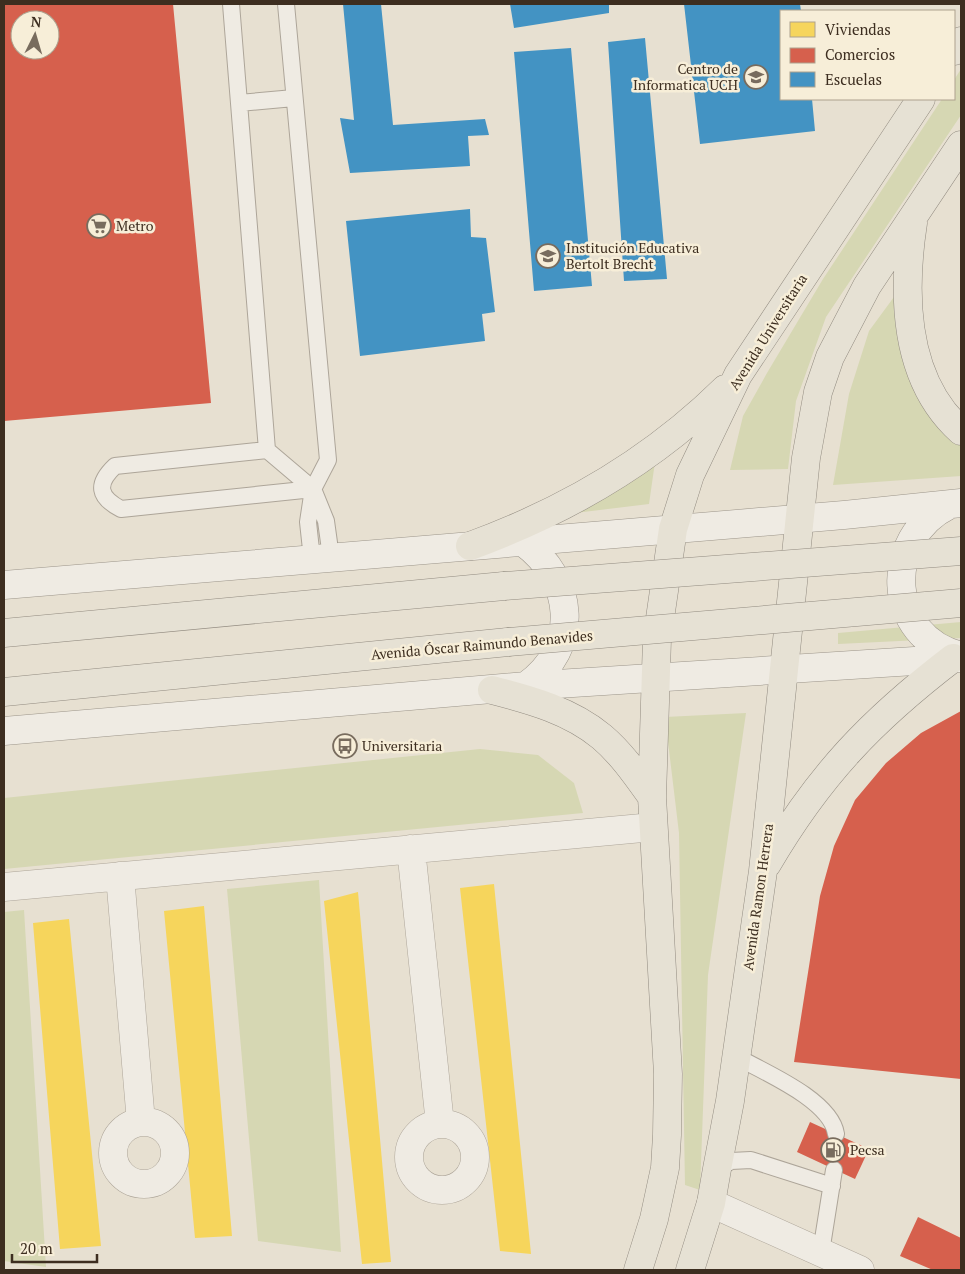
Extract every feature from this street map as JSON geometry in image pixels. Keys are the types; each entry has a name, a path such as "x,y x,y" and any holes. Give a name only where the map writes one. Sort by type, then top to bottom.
{"main road":[{"name":"Avenida Universitaria","path":"654,678 657,639 673,529 690,474 738,375 921,100"},
{"path":"800,519 810,427 830,357 867,286 961,145"},
{"path":"914,214 907,285 915,354 932,397 961,431"},
{"path":"470,546 513,530 555,511 619,475 661,445 701,412 738,375"},
{"path":"4,585 800,519 956,504"},
{"path":"956,504 930,516 914,534 902,565 901,588 907,610 918,629 935,644 959,658"},
{"name":"Avenida Ramon Herrera","path":"690,1270 711,1203 763,871 800,519"},
{"path":"524,542 542,557 556,578 564,601 565,613 562,638 558,649 545,670 526,686"},
{"path":"4,633 504,586 961,551"},
{"name":"Avenida Óscar Raimundo Benavides","path":"4,692 508,642 961,603"},
{"path":"4,731 526,686 959,658"},
{"path":"763,871 799,813 850,747 894,705 959,658"},
{"path":"638,1270 654,1219 665,1168 667,1135 668,1074 652,796 654,678"},
{"path":"492,690 549,706 579,721 612,748 652,796"},
{"path":"4,887 654,827"},
{"path":"411,849 440,1124"},
{"path":"120,876 141,1122"},
{"path":"711,1203 860,1270"}],"lane":[{"path":"231,4 267,450 313,489 326,521 321,558"},
{"path":"286,4 328,460 313,489"},
{"path":"239,103 294,98"},
{"path":"267,450 115,466 105,476 102,490 108,502 121,509 313,489"},
{"path":"735,1056 821,1106 835,1124 836,1134"},
{"path":"717,1169 731,1161 751,1160 833,1178 821,1252"}],"green space":[{"path":"961,69 961,115 826,317 796,401 788,469 730,470 743,416 767,373 823,279 941,100 955,100 955,78"},
{"path":"902,286 956,441 961,446 961,476 833,485 849,394 869,331"},
{"path":"657,448 649,504 567,514"},
{"path":"961,622 961,638 838,644 838,633"},
{"path":"746,713 708,975 700,1190 685,1185 679,833 665,717"},
{"path":"480,749 538,755 574,783 583,813 4,869 4,798"},
{"path":"319,880 341,1252 258,1241 227,889"},
{"path":"24,910 46,1267 4,1261 4,912"}],"building: Viviendas":[{"path":"494,884 531,1254 500,1251 460,888"},
{"path":"358,892 391,1262 362,1264 324,901"},
{"path":"204,906 232,1236 195,1238 164,911"},
{"path":"69,919 101,1246 60,1249 33,923"}],"building: Comercios":[{"name":"Metro","path":"4,4 173,4 211,403 4,421"},
{"path":"961,711 961,1079 794,1062 820,896 834,846 855,800 886,763 921,733"},
{"name":"Pecsa","path":"810,1122 869,1149 855,1179 797,1152"},
{"path":"918,1217 961,1238 961,1270 933,1270 900,1256"}],"building: Escuelas":[{"path":"343,4 381,4 393,125 485,119 489,135 468,136 470,166 350,173 340,118 354,120"},
{"path":"510,4 609,4 609,13 514,28"},
{"path":"684,4 800,4 801,10 780,10 780,100 812,100 815,131 700,144"},
{"path":"645,38 667,279 624,281 608,42"},
{"path":"571,48 592,286 534,291 514,52"},
{"path":"470,209 471,237 486,238 495,312 482,314 485,341 360,356 346,221"}],"place":[{"name":"Centro de Informatica UCH","path":"756,77"},
{"name":"Metro","path":"99,226"},
{"name":"Institución Educativa Bertolt Brecht","path":"548,256"},
{"name":"Universitaria","path":"345,746"},
{"name":"Pecsa","path":"833,1150"}]}
